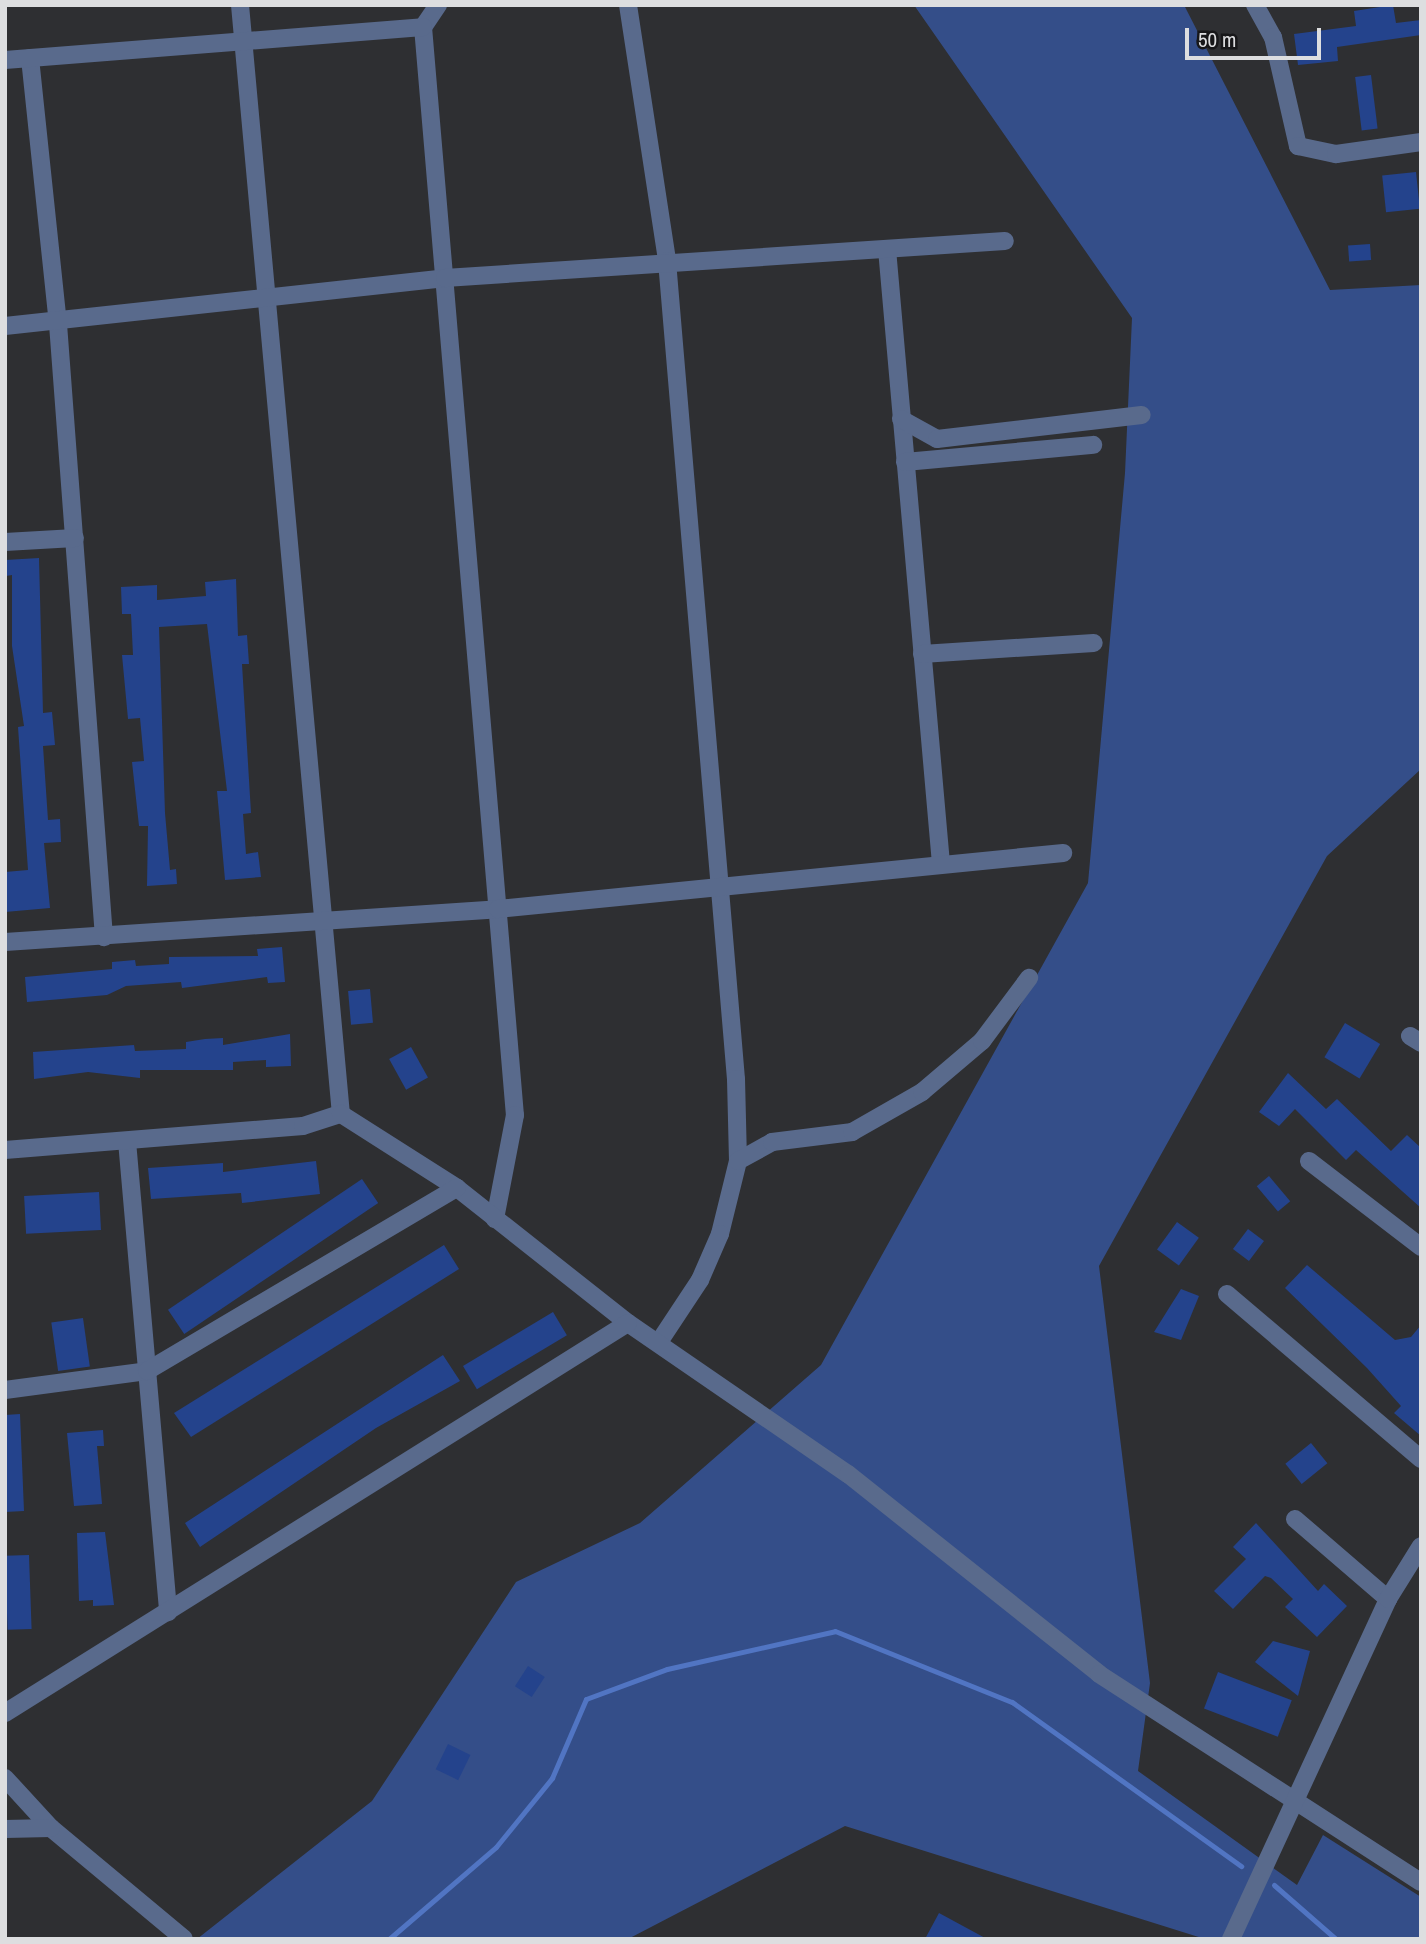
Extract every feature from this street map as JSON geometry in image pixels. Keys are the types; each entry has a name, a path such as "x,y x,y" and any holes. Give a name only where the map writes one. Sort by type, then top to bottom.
{"street":[{"path":"240,5 272,302 322,918 341,1114"},
{"path":"438,5 423,27 515,1115 508,1177 495,1219"},
{"path":"628,5 667,261 720,888 738,1161 720,1234 700,1280 659,1342"},
{"path":"1255,5 1273,37 1297,146 1336,154 1421,142"},
{"path":"5,60 423,27"},
{"path":"30,58 58,324 104,937"},
{"path":"5,326 58,324 272,302 446,278 667,261 1005,241"},
{"path":"887,250 941,864"},
{"path":"901,419 937,439 1142,415"},
{"path":"905,462 1093,446"},
{"path":"5,542 75,538"},
{"path":"922,654 1094,643"},
{"path":"5,942 104,937 322,918 498,909 1063,853"},
{"path":"738,1161 772,1142 852,1132 922,1092 982,1041 1028,978"},
{"path":"5,1150 303,1126 341,1114"},
{"path":"341,1114 457,1188 628,1323 848,1474 1099,1674 1421,1882"},
{"path":"127,1141 168,1612"},
{"path":"1309,1161 1421,1247"},
{"path":"5,1390 147,1371 457,1188"},
{"path":"1227,1294 1421,1459"},
{"path":"5,1713 628,1323"},
{"path":"1295,1519 1388,1599"},
{"path":"1231,1939 1388,1599 1421,1545"},
{"path":"5,1778 51,1828 184,1939"},
{"path":"5,1829 51,1828"}],"shaded area":[{"path":"914,5 1184,5 1330,290 1421,285 1421,769 1327,856 1099,1266 1150,1683 1138,1771 1297,1885 1323,1835 1421,1897 1421,1939 1205,1939 845,1826 628,1939 197,1939 372,1801 516,1582 640,1523 821,1365 1088,883 1125,473 1132,318"}],"building":[{"path":"1393,5 1396,23 1421,20 1421,35 1337,47 1338,61 1298,65 1294,34 1356,26 1354,11"},
{"path":"1371,75 1378,129 1362,131 1355,77"},
{"path":"1416,172 1420,209 1386,212 1382,176"},
{"path":"1370,244 1371,260 1349,261 1348,246"},
{"path":"39,558 43,713 52,712 55,745 43,746 48,820 60,819 61,842 44,843 50,908 5,912 5,872 28,870 18,727 24,726 12,646 12,575 6,576 5,560"},
{"path":"236,579 238,636 247,635 249,664 242,664 251,813 243,814 246,854 258,852 261,877 225,880 217,791 227,791 207,624 159,627 165,813 170,870 176,869 177,884 147,886 148,826 139,826 132,762 144,761 140,718 128,719 122,655 133,655 131,614 122,614 121,587 157,585 157,600 206,596 205,582"},
{"path":"282,947 285,982 268,983 267,977 182,988 181,982 126,986 107,995 27,1002 25,977 112,969 112,962 135,960 136,966 169,964 169,957 258,956 257,949"},
{"path":"370,989 373,1023 351,1025 348,991"},
{"path":"1345,1023 1380,1044 1360,1078 1324,1057"},
{"path":"290,1034 291,1066 266,1067 266,1060 233,1062 233,1070 140,1070 140,1078 88,1072 34,1079 33,1052 134,1045 135,1051 186,1049 186,1042 205,1039 223,1038 223,1045"},
{"path":"411,1047 428,1078 406,1090 389,1059"},
{"path":"1288,1073 1326,1109 1337,1099 1391,1151 1407,1135 1421,1148 1421,1208 1356,1150 1346,1160 1295,1109 1279,1126 1259,1112"},
{"path":"316,1161 320,1194 242,1203 241,1193 151,1199 148,1168 223,1163 223,1172"},
{"path":"1269,1176 1290,1201 1278,1212 1257,1186"},
{"path":"362,1179 378,1203 184,1334 168,1310"},
{"path":"99,1192 101,1230 26,1234 24,1196"},
{"path":"1177,1222 1199,1238 1179,1265 1157,1250"},
{"path":"1248,1229 1264,1241 1249,1261 1233,1249"},
{"path":"444,1245 459,1269 191,1437 174,1413"},
{"path":"1307,1265 1395,1340 1411,1337 1421,1325 1421,1436 1394,1413 1401,1406 1367,1368 1285,1288"},
{"path":"1181,1289 1199,1296 1181,1340 1154,1332"},
{"path":"553,1312 567,1335 477,1389 463,1366"},
{"path":"83,1318 90,1367 58,1371 51,1322"},
{"path":"443,1355 460,1381 376,1428 200,1547 185,1523"},
{"path":"20,1414 24,1511 5,1512 5,1415"},
{"path":"103,1430 104,1446 97,1446 102,1504 74,1506 67,1433"},
{"path":"1311,1443 1327,1463 1302,1484 1285,1464"},
{"path":"1256,1523 1318,1591 1324,1584 1347,1606 1317,1637 1285,1607 1293,1599 1271,1578 1265,1576 1233,1609 1214,1591 1246,1559 1233,1547"},
{"path":"105,1532 114,1605 93,1606 93,1600 79,1601 77,1533"},
{"path":"29,1555 32,1629 8,1630 5,1556"},
{"path":"1273,1641 1310,1651 1298,1696 1255,1662"},
{"path":"528,1666 545,1677 532,1697 515,1686"},
{"path":"1218,1672 1292,1700 1278,1737 1204,1708"},
{"path":"448,1744 470,1755 458,1780 436,1769"},
{"path":"939,1913 987,1939 925,1939"}],"waterway":[{"path":"389,1939 496,1847 552,1778 586,1699 667,1669 835,1631 1012,1702 1241,1866"},
{"path":"1274,1885 1336,1939"}]}
